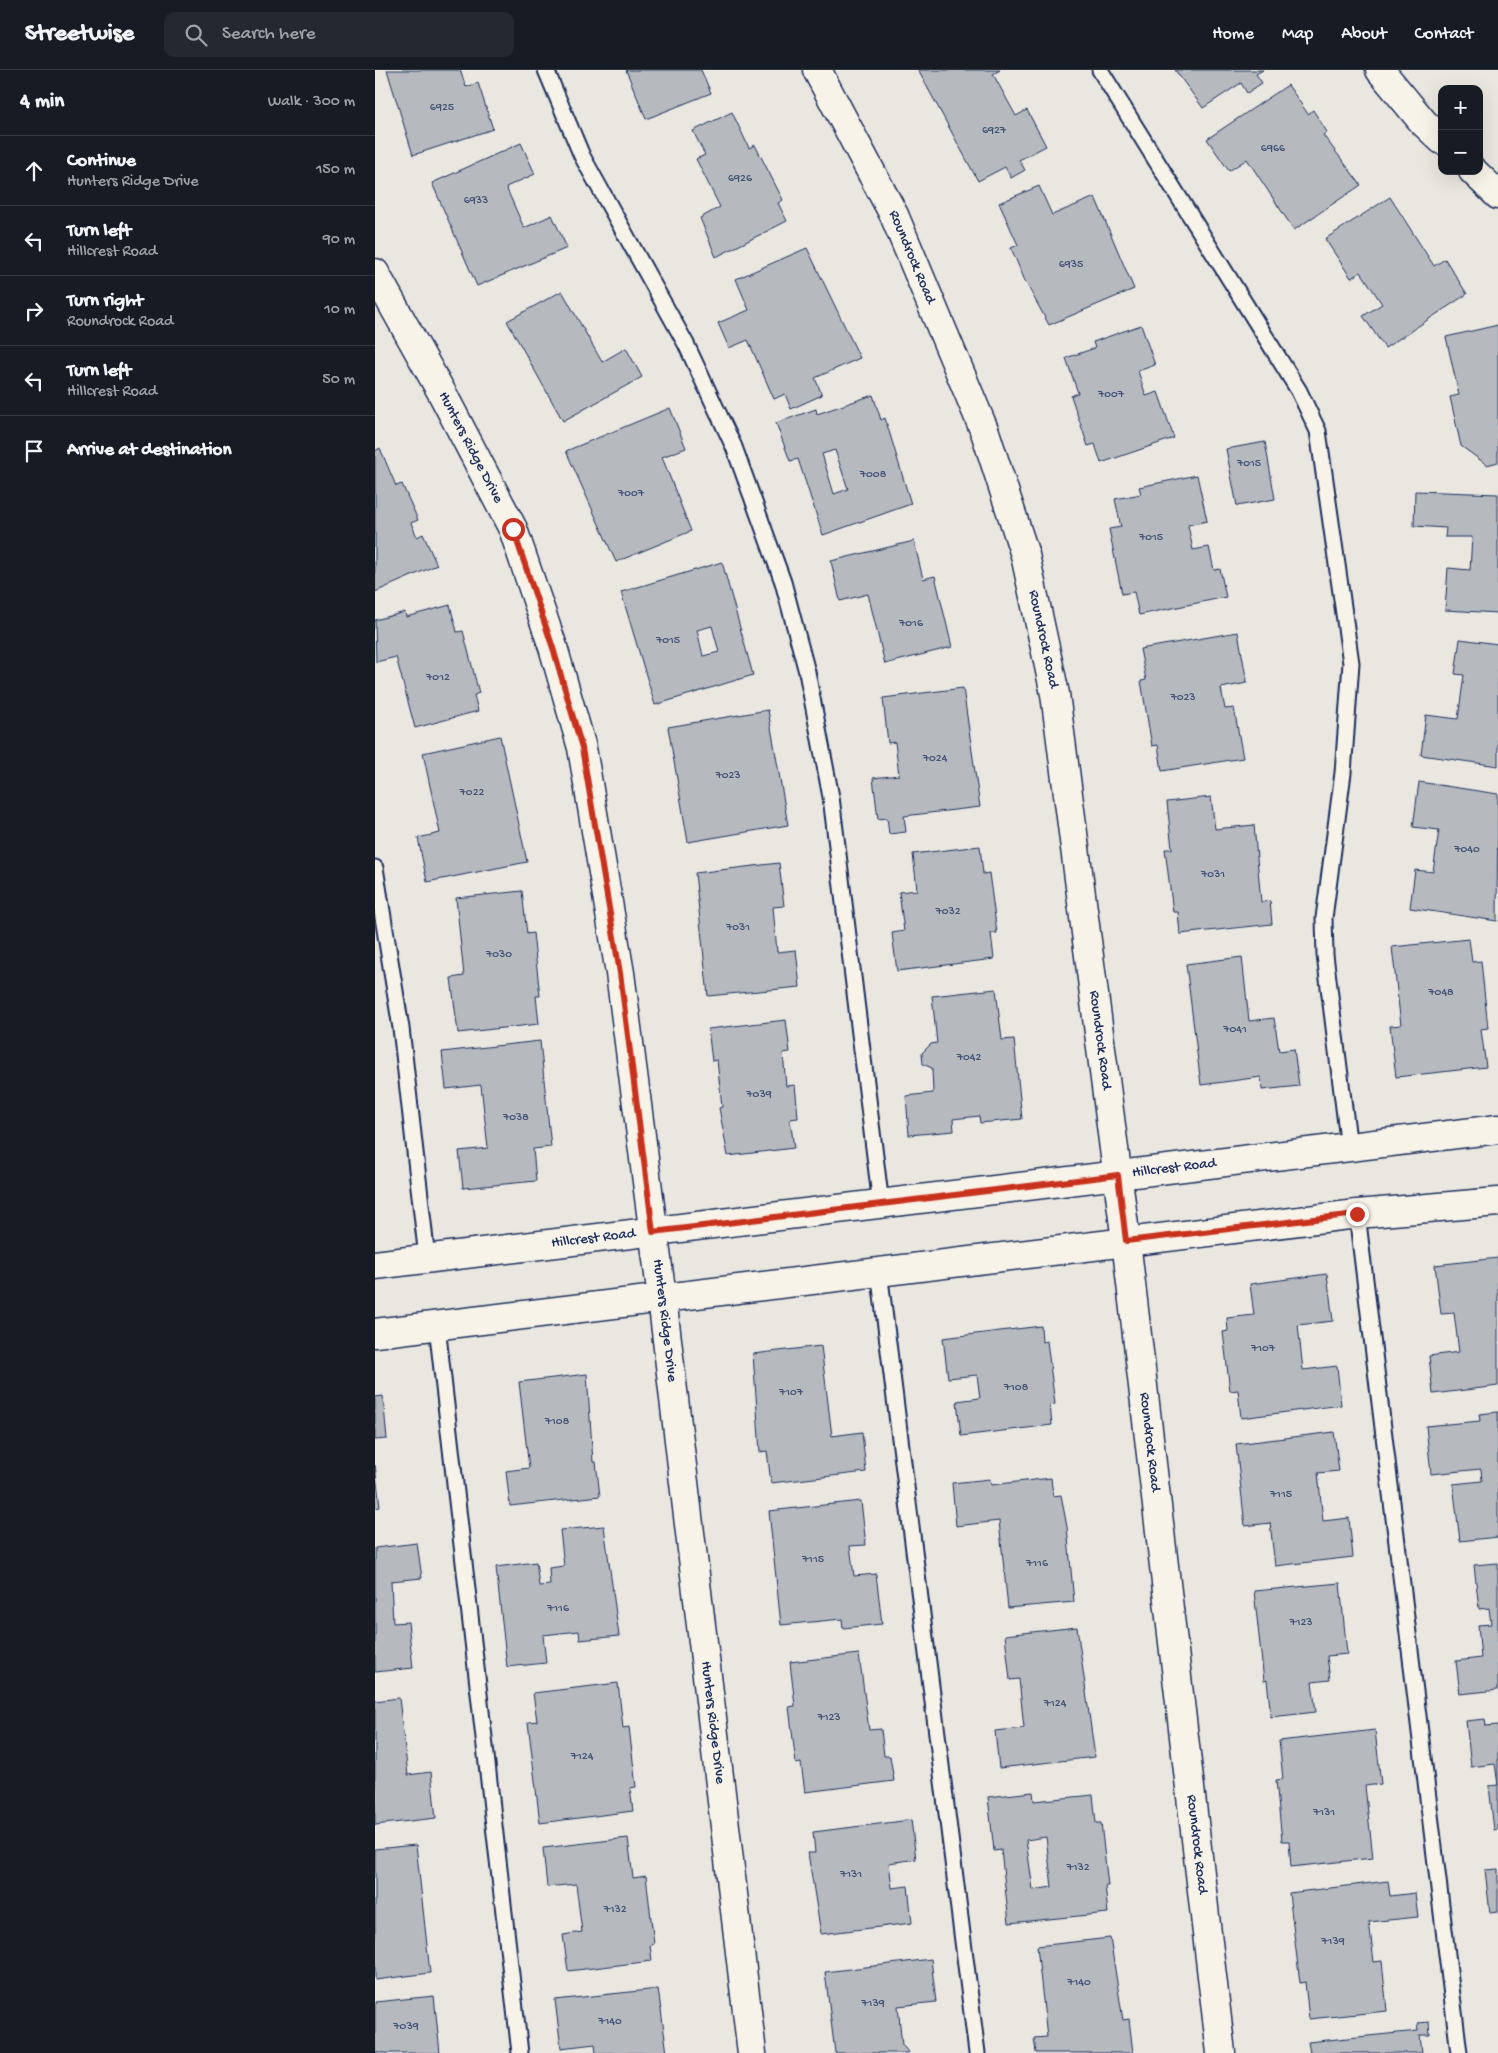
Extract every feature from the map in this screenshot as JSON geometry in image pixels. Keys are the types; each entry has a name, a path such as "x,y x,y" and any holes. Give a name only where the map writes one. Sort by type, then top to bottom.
{"street":[{"name":"Roundrock Road","path":"817,70 894,215 985,432 1025,555 1055,694 1118,1175 1221,2053"},
{"path":"1380,70 1423,122 1438,136"},
{"path":"1477,175 1498,195"},
{"name":"Hunters Ridge Drive","path":"375,273 443,393 513,529 553,648 585,767 620,973 662,1298 752,2053"},
{"name":"Hillcrest Road","path":"375,1265 1498,1129"},
{"path":"375,1333 1357,1214 1498,1202"}],"lane":[{"path":"546,70 582,156 694,361 734,447 783,582 807,672 831,797 881,1205"},
{"path":"1100,70 1299,391 1318,431 1351,663 1343,773 1324,918 1325,955 1349,1148"},
{"path":"375,868 401,1028 427,1258"},
{"path":"1357,1214 1459,2053"},
{"path":"879,1271 977,2053"},
{"path":"437,1326 520,2053"}],"building":[{"path":"387,70 460,70 466,87 478,83 493,129 413,155"},
{"path":"626,70 701,70 711,93 646,119"},
{"path":"918,70 1000,70 993,74 1016,116 1027,110 1046,146 1019,160 1025,170 1011,178 1005,167 978,181"},
{"path":"1175,70 1263,70 1256,74 1262,83 1247,93 1241,83 1203,108"},
{"path":"1288,85 1308,114 1313,110 1327,132 1323,135 1361,185 1294,230 1247,159 1229,171 1207,139"},
{"path":"732,112 749,148 755,145 783,200 778,203 787,221 716,257 700,218 720,207 696,159 705,155 693,131"},
{"path":"521,143 535,174 506,187 524,228 552,215 567,248 477,286 432,183"},
{"path":"1039,186 1052,215 1095,197 1134,289 1049,325 1025,281 1011,248 1018,245 999,203"},
{"path":"1390,197 1434,266 1445,259 1467,294 1385,348 1363,316 1382,304 1361,272 1351,278 1325,239"},
{"path":"807,248 860,358 815,378 822,395 791,409 785,394 774,399 748,340 729,348 718,323 749,310 736,279"},
{"path":"562,291 602,362 626,348 642,377 563,421 507,321"},
{"path":"1141,325 1155,365 1138,371 1146,396 1158,392 1174,438 1101,463 1095,444 1088,446 1071,396 1078,393 1066,358 1095,348 1093,342"},
{"path":"1498,325 1498,462 1487,465 1461,446 1450,397 1459,395 1446,337"},
{"path":"873,395 881,420 885,418 911,504 823,535 798,459 790,461 776,423 816,409 817,414","holes":["835,450 848,489 834,494 822,454"]},
{"path":"670,408 686,448 662,457 691,531 616,562 566,451"},
{"path":"1265,442 1275,499 1237,506 1226,449"},
{"path":"380,448 396,486 402,484 418,520 411,523 417,537 423,534 437,565 375,592 375,451"},
{"path":"1197,475 1207,521 1188,525 1193,550 1209,547 1214,570 1220,569 1226,597 1139,615 1134,592 1122,594 1109,529 1121,527 1115,499 1141,494 1139,487"},
{"path":"1415,491 1498,494 1498,613 1445,610 1448,568 1470,570 1472,537 1445,537 1446,528 1414,526"},
{"path":"914,541 923,579 935,576 952,647 885,664 868,594 840,601 831,561"},
{"path":"722,562 753,675 655,705 621,592","holes":["712,626 719,652 703,656 697,630"]},
{"path":"450,605 457,632 463,631 479,693 474,695 478,711 415,728 396,657 376,662 375,620 405,612 406,617"},
{"path":"1238,632 1247,683 1221,688 1225,709 1234,708 1243,758 1162,771 1158,745 1152,746 1141,681 1146,680 1140,649"},
{"path":"1460,639 1498,644 1498,766 1421,755 1426,715 1458,719 1464,675 1455,674"},
{"path":"963,688 980,807 904,816 906,832 889,834 887,818 878,819 873,778 899,775 895,742 888,743 883,698"},
{"path":"768,710 788,825 688,842 668,727"},
{"path":"500,736 527,862 427,882 418,838 440,833 423,753"},
{"path":"1419,782 1498,794 1497,921 1410,908 1415,870 1433,872 1439,830 1413,827"},
{"path":"1211,797 1215,829 1254,825 1261,902 1270,901 1272,924 1180,934 1178,912 1173,912 1165,849 1172,849 1167,802"},
{"path":"980,846 983,874 989,873 997,933 991,933 994,959 897,971 892,933 904,931 899,892 917,890 913,854"},
{"path":"779,863 784,906 773,907 777,952 796,950 800,987 708,996 695,873"},
{"path":"522,891 527,934 533,933 540,996 536,996 539,1024 458,1033 451,978 464,976 456,898"},
{"path":"1469,939 1472,962 1481,961 1488,1028 1481,1029 1486,1067 1396,1077 1390,1026 1401,1025 1392,947"},
{"path":"1242,957 1249,1021 1274,1018 1279,1051 1294,1049 1299,1086 1262,1090 1261,1077 1201,1085 1186,964"},
{"path":"996,989 1002,1040 1014,1039 1022,1119 980,1123 979,1116 953,1119 954,1131 909,1135 906,1096 933,1093 932,1068 923,1064 922,1053 931,1044 937,1043 932,996"},
{"path":"786,1020 790,1052 783,1053 786,1086 795,1085 798,1118 790,1119 794,1148 728,1156 719,1108 722,1107 717,1060 712,1061 708,1029"},
{"path":"540,1041 551,1147 533,1149 536,1181 463,1188 459,1151 488,1148 481,1085 446,1089 442,1052"},
{"path":"1498,1258 1498,1386 1433,1394 1429,1356 1459,1352 1454,1313 1441,1314 1435,1265"},
{"path":"1327,1274 1333,1321 1298,1325 1303,1370 1337,1366 1341,1405 1241,1418 1238,1390 1230,1391 1223,1332 1228,1331 1227,1318 1254,1315 1250,1284"},
{"path":"1041,1326 1042,1342 1047,1341 1055,1404 1050,1405 1052,1425 961,1436 957,1401 980,1398 977,1375 948,1378 943,1338"},
{"path":"821,1346 832,1436 862,1432 866,1472 771,1483 767,1451 760,1452 753,1354"},
{"path":"587,1374 593,1462 596,1462 600,1496 510,1506 506,1471 529,1468 519,1382"},
{"path":"383,1396 387,1439 375,1440 375,1397"},
{"path":"1498,1412 1498,1537 1460,1541 1453,1484 1482,1481 1481,1469 1431,1474 1426,1426 1480,1421 1479,1414"},
{"path":"1334,1432 1339,1471 1318,1473 1323,1521 1349,1518 1353,1557 1275,1566 1270,1523 1245,1526 1236,1444"},
{"path":"375,1465 380,1507 375,1508"},
{"path":"1051,1478 1053,1496 1061,1495 1067,1527 1074,1602 1008,1608 999,1521 956,1526 952,1483 990,1479 991,1485"},
{"path":"861,1501 866,1545 850,1546 854,1576 876,1574 882,1624 843,1628 842,1619 781,1625 769,1511"},
{"path":"604,1526 619,1636 580,1640 579,1631 543,1635 546,1663 507,1667 496,1567 536,1562 539,1586 550,1585 549,1568 564,1566 560,1530"},
{"path":"417,1543 422,1578 391,1581 393,1623 408,1622 413,1668 375,1672 375,1548"},
{"path":"1498,1563 1498,1690 1460,1694 1456,1661 1481,1658 1478,1625 1491,1624 1489,1608 1479,1609 1474,1565"},
{"path":"1340,1583 1347,1654 1327,1656 1330,1680 1312,1682 1316,1712 1271,1717 1267,1680 1264,1681 1254,1591"},
{"path":"1077,1627 1095,1757 999,1768 995,1731 1024,1728 1019,1679 1010,1680 1005,1635"},
{"path":"859,1654 869,1730 881,1729 884,1756 890,1756 894,1781 805,1792 801,1763 796,1764 789,1707 795,1706 790,1662"},
{"path":"618,1683 623,1728 629,1727 636,1787 630,1788 633,1811 540,1823 528,1722 537,1721 533,1693"},
{"path":"399,1698 408,1775 431,1772 436,1818 375,1825 375,1701"},
{"path":"1485,1719 1486,1726 1498,1725 1498,1785 1495,1764 1471,1767 1466,1721"},
{"path":"1375,1730 1381,1784 1365,1786 1373,1858 1291,1867 1289,1841 1282,1841 1276,1780 1283,1779 1279,1741"},
{"path":"1498,1785 1498,1829 1494,1830 1489,1786"},
{"path":"1033,1792 1034,1801 1093,1795 1096,1823 1101,1823 1108,1886 1105,1886 1108,1913 1009,1923 1001,1850 994,1851 988,1797","holes":["1046,1837 1052,1887 1033,1890 1026,1840"]},
{"path":"911,1820 916,1859 889,1863 892,1888 908,1886 912,1923 821,1934 808,1853 815,1853 813,1832"},
{"path":"628,1838 633,1878 646,1876 654,1944 650,1945 652,1961 568,1971 563,1935 582,1932 576,1884 547,1887 543,1848"},
{"path":"416,1845 430,1973 375,1980 375,1849"},
{"path":"1498,1869 1498,1912 1490,1913 1485,1870"},
{"path":"1388,1881 1390,1896 1415,1893 1418,1917 1369,1922 1374,1962 1382,1961 1387,2011 1309,2019 1305,1982 1300,1983 1289,1893"},
{"path":"1110,1938 1123,2020 1129,2019 1133,2053 1036,2053 1034,2038 1047,2037 1037,1946"},
{"path":"931,1959 936,2002 898,2006 902,2045 909,2053 835,2053 825,1972"},
{"path":"658,1989 667,2053 596,2053 595,2044 561,2048 555,2000"},
{"path":"434,1996 440,2053 375,2053 375,2002"},
{"path":"1429,2022 1430,2035 1420,2035 1422,2053 1310,2053 1308,2042 1418,2031 1417,2023"}],"route":[{"path":"513,529 553,648 582,748 620,973 653,1232 1118,1175 1126,1241 1357,1214"}]}
